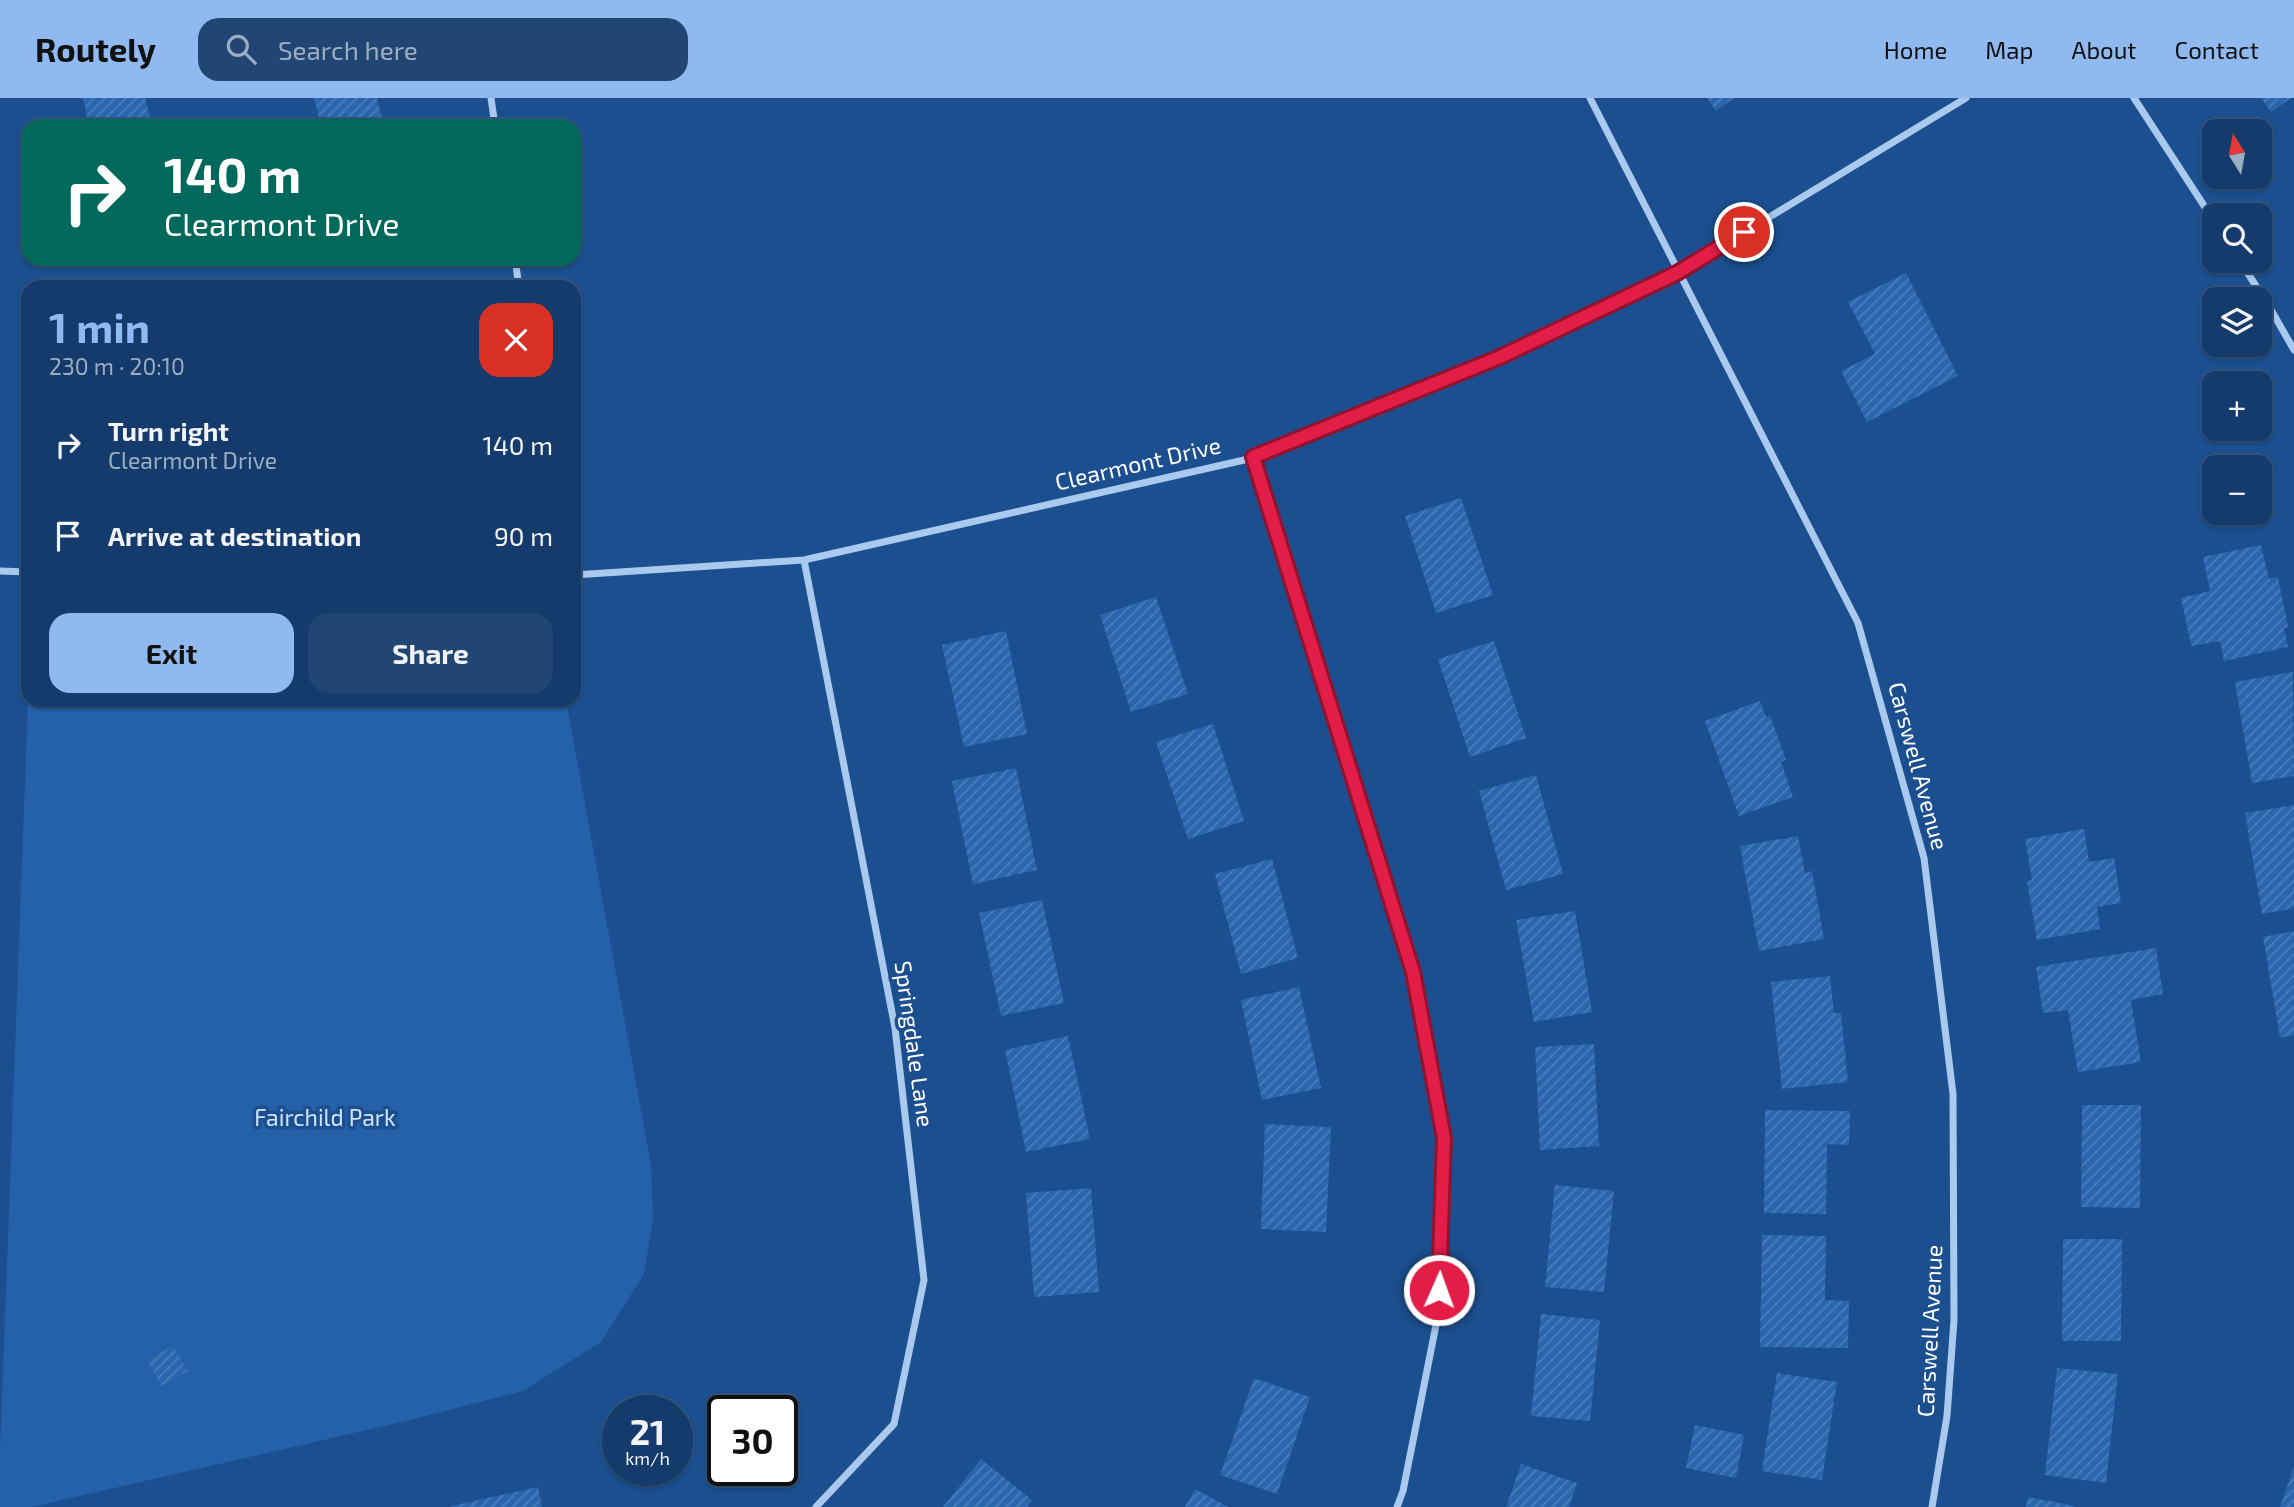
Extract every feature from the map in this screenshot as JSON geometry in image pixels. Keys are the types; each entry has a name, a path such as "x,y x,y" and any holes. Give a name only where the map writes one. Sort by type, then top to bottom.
{"street":[{"path":"491,98 494,119"},
{"name":"Carswell Avenue","path":"1590,98 1858,623 1924,858 1953,1094 1954,1320 1947,1416 1932,1507"},
{"name":"Clearmont Drive","path":"581,575 804,560 1253,457 1500,357 1677,273 1966,98"},
{"path":"2134,98 2202,203"},
{"path":"2248,273 2294,350"},
{"path":"1253,457 1413,972 1444,1138 1438,1315 1404,1491 1397,1507"},
{"name":"Springdale Lane","path":"804,560 895,1028 925,1280 894,1424 816,1507"},
{"path":"0,571 21,572"}],"green space":[{"name":"Fairchild Park","path":"28,707 567,707 651,1165 653,1219 644,1274 601,1342 523,1391 410,1420 32,1507 0,1507"}],"building":[{"path":"83,98 145,98 150,119 88,119"},
{"path":"314,98 377,98 382,119 319,119"},
{"path":"1707,98 1734,98 1716,111"},
{"path":"2261,98 2291,98 2271,112"},
{"path":"1906,273 1958,376 1867,422 1841,371 1875,354 1848,302"},
{"path":"1461,498 1493,595 1436,613 1405,516"},
{"path":"2261,545 2269,579 2278,577 2288,627 2284,628 2288,647 2224,661 2220,641 2191,646 2181,598 2210,591 2203,557"},
{"path":"1156,597 1188,694 1131,712 1100,615"},
{"path":"1006,631 1027,734 964,747 942,645"},
{"path":"1494,641 1526,738 1470,757 1438,659"},
{"path":"2293,672 2294,776 2252,783 2235,682"},
{"path":"1760,701 1766,717 1770,716 1786,760 1781,762 1793,797 1739,816 1705,721"},
{"path":"1213,724 1244,821 1188,839 1156,742"},
{"path":"1016,768 1037,870 973,884 952,781"},
{"path":"1536,775 1563,874 1506,890 1479,791"},
{"path":"2294,805 2294,908 2262,914 2245,813"},
{"path":"2084,829 2089,862 2114,858 2121,903 2097,907 2100,929 2037,940 2027,881 2032,880 2025,839"},
{"path":"1798,836 1805,873 1812,871 1824,939 1759,951 1740,846"},
{"path":"1272,859 1298,958 1241,974 1215,874"},
{"path":"1042,900 1064,1003 1001,1016 979,913"},
{"path":"1575,911 1592,1012 1534,1022 1516,920"},
{"path":"2294,931 2294,1035 2280,1038 2263,937"},
{"path":"2156,948 2163,994 2131,1000 2141,1062 2078,1072 2068,1010 2043,1013 2036,967"},
{"path":"1830,976 1834,1013 1841,1013 1848,1082 1782,1089 1771,982"},
{"path":"1299,987 1321,1088 1262,1100 1241,1000"},
{"path":"1068,1036 1090,1139 1026,1152 1005,1050"},
{"path":"1594,1044 1599,1146 1540,1150 1535,1047"},
{"path":"2082,1105 2141,1105 2140,1208 2081,1207"},
{"path":"1765,1110 1850,1111 1849,1145 1827,1144 1826,1214 1764,1213"},
{"path":"1265,1124 1331,1127 1326,1232 1261,1229"},
{"path":"1555,1185 1614,1191 1604,1292 1545,1287"},
{"path":"1091,1188 1099,1292 1034,1297 1026,1193"},
{"path":"1762,1235 1826,1236 1825,1300 1849,1301 1848,1348 1760,1347"},
{"path":"2063,1239 2122,1239 2121,1341 2062,1341"},
{"path":"1541,1314 1600,1320 1590,1421 1531,1416"},
{"path":"173,1346 188,1371 161,1386 147,1360"},
{"path":"2057,1368 2118,1374 2106,1483 2045,1475"},
{"path":"1777,1373 1837,1382 1822,1480 1762,1471"},
{"path":"1254,1378 1310,1397 1277,1494 1220,1475"},
{"path":"1695,1425 1744,1435 1736,1478 1686,1468"},
{"path":"981,1459 1032,1500 1027,1507 943,1507"},
{"path":"1521,1464 1577,1483 1569,1507 1506,1507"},
{"path":"2294,1467 2294,1507 2280,1507"},
{"path":"538,1487 542,1507 451,1506"},
{"path":"1195,1489 1228,1507 1185,1507"},
{"path":"2028,1497 2075,1506 2075,1507 2026,1507"}],"route":[{"path":"1439,1290 1444,1138 1413,972 1253,457 1500,357 1677,273 1744,232"}]}
